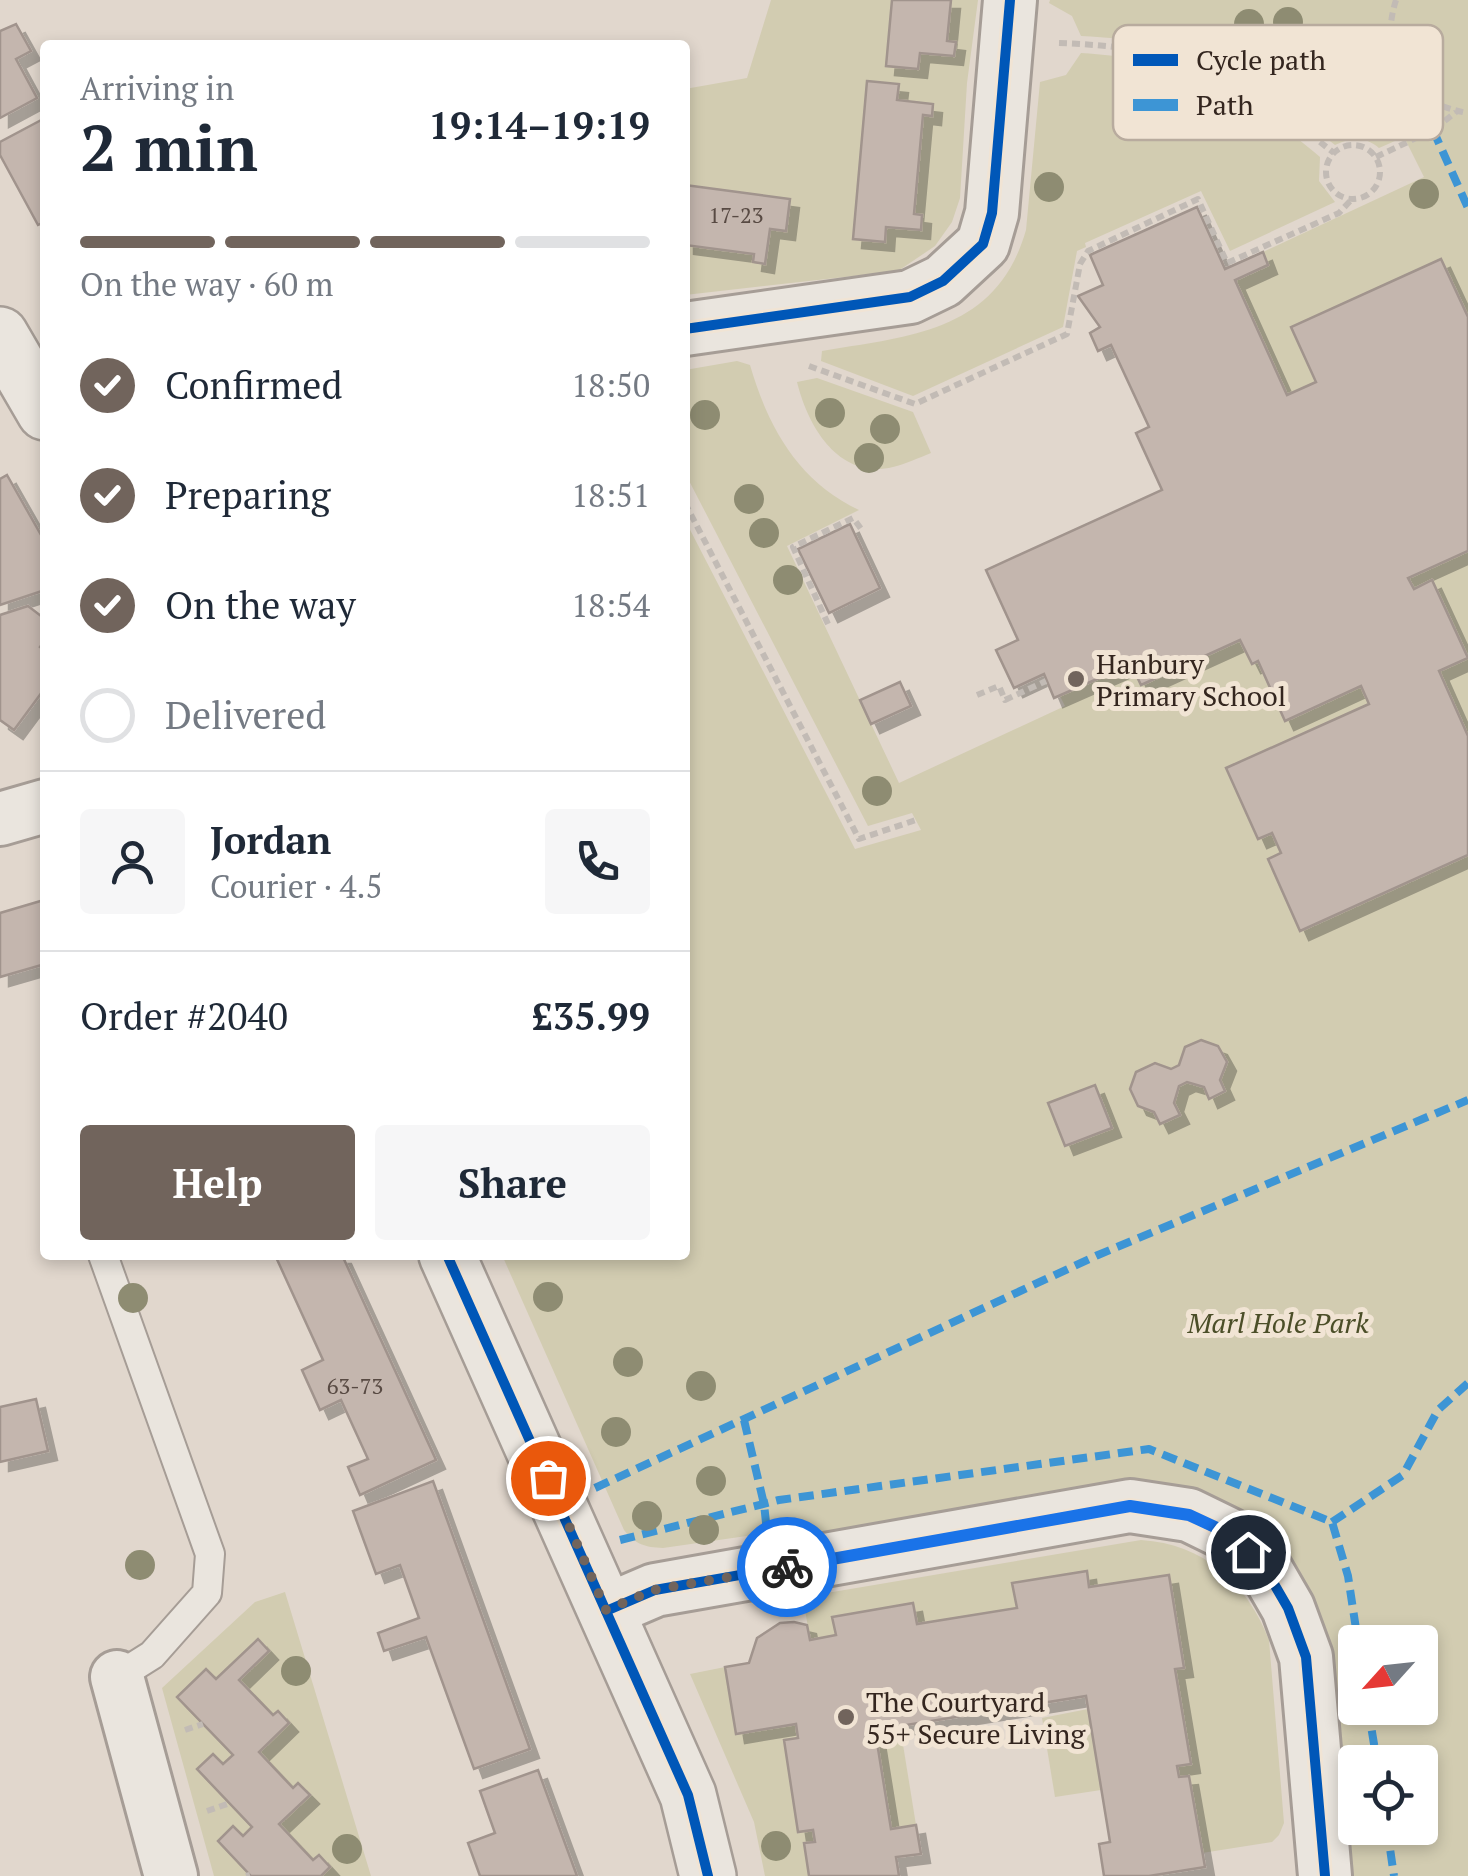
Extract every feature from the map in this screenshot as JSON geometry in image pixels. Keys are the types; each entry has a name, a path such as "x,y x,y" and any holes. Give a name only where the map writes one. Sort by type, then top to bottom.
{"street":[{"path":"690,328 910,297 943,281 982,244 992,213 1010,0"},
{"path":"0,335 40,395"},
{"path":"0,819 40,807"},
{"path":"449,1260 688,1795 708,1876"},
{"path":"606,1610 654,1590 1130,1506 1189,1515 1230,1534 1266,1570 1306,1656 1324,1876"},
{"path":"117,1677 172,1876"}],"lane":[{"path":"105,1260 210,1554 207,1592 152,1655 117,1677"}],"path":[{"path":"1390,25 1396,0"},
{"path":"1052,43 1113,48"},
{"path":"1443,106 1468,112"},
{"path":"1443,122 1457,111"},
{"path":"1317,140 1334,153"},
{"path":"1376,158 1413,140"},
{"path":"806,365 914,404 1067,334 1080,264 1092,247 1198,199 1227,263 1339,212 1352,199 1369,195 1381,172 1376,158 1358,145 1334,153 1327,169 1335,193 1352,199"},
{"path":"690,512 859,839 916,820"},
{"path":"828,624 793,547 853,518 862,530"},
{"path":"977,695 998,686 1005,700 1046,681"}],"green space":[{"path":"771,0 892,0 886,65 917,69 920,53 954,56 955,42 947,41 951,0 978,0 967,83 960,198 952,222 935,246 898,271 690,294 690,246 754,254 754,262 765,264 770,229 785,231 690,187 690,88 747,78","holes":["867,82 899,84 898,100 932,116 923,115 914,214 922,215 921,229 886,227 884,242 853,239"]},
{"path":"1468,0 1468,317 1441,259 1292,327 1316,382 1287,395 1235,280 1268,265 1263,252 1424,177 1406,140 1443,140 1443,25 1113,25 1113,38 1081,36 1072,16 1049,3"},
{"path":"1081,53 1113,56 1113,140 1298,140 1320,157 1319,181 1335,202 1230,251 1201,191 1085,243 1086,247 1077,251 1063,327 913,396 821,361 822,351 918,333 946,323 972,309 994,290 1013,264 1026,230 1040,82 1066,75"},
{"path":"1364,140 1397,140 1379,148"},
{"name":"Marl Hole Park","path":"737,361 750,365 766,410 788,450 819,484 859,510 787,546 899,783 1065,706 1060,696 1131,664 1141,685 1240,640 1251,664 1258,661 1285,720 1361,686 1369,704 1227,768 1259,838 1272,833 1281,853 1268,859 1301,931 1468,855 1468,1876 1343,1876 1340,1845 1438,1845 1438,1745 1338,1745 1338,1816 1322,1623 1307,1587 1287,1556 1261,1529 1228,1507 779,1546 774,1532 657,1548 637,1542 624,1530 504,1260 690,1260 690,530 855,849 921,830 912,813 868,826 690,483 690,369","holes":["1201,1040 1218,1046 1227,1062 1220,1080 1225,1092 1209,1099 1204,1087 1187,1082 1179,1086 1174,1103 1179,1115 1160,1124 1154,1112 1130,1090 1136,1072 1155,1063 1171,1069 1179,1065 1185,1047","1095,1085 1111,1128 1048,1104"]},
{"path":"817,378 913,412 931,453 898,466 874,469 842,458 818,432 802,399 797,382"},
{"path":"1468,551 1468,657 1433,581 1414,589 1408,578"},
{"path":"1468,657 1468,736 1439,671"},
{"path":"1141,1540 1184,1549 1220,1570 1249,1601 1269,1640 1284,1823 1272,1842 1202,1853 1190,1776 1179,1777 1177,1766 1191,1763 1175,1669 1184,1667 1169,1575 1089,1587 1087,1571 1017,1608 917,1624 913,1603 833,1616 836,1635 810,1640 803,1597"},
{"path":"285,1592 371,1876 321,1876 330,1867 319,1855 313,1860 279,1824 309,1795 293,1788 259,1752 289,1723 278,1711 273,1715 239,1680 268,1651 258,1639 216,1679 206,1669 177,1697 233,1755 223,1764 213,1754 197,1770 252,1827 243,1836 218,1841 251,1876 214,1876 162,1688 255,1602"},
{"path":"725,1667 736,1734 796,1724 798,1738 784,1741 798,1832 813,1830 815,1842 804,1844 809,1876 765,1876 754,1822 690,1674"},
{"path":"1088,1709 1101,1790 1055,1797 1042,1718"},
{"path":"900,1726 916,1825 891,1829 875,1730"}],"building":[{"path":"892,0 951,0 947,41 956,42 954,56 920,53 918,69 886,66"},
{"path":"16,24 31,51 16,59 37,98 0,118 0,31"},
{"path":"867,81 899,84 897,100 933,104 932,116 923,115 914,214 922,215 921,230 886,227 885,242 853,239"},
{"path":"40,121 40,224 0,155 0,142"},
{"path":"690,186 790,199 786,231 770,229 765,264 753,262 754,254 690,246"},
{"name":"Hanbury Primary School","path":"1197,207 1225,269 1263,252 1268,265 1235,280 1287,395 1316,382 1291,327 1441,259 1468,317 1468,551 1408,578 1414,589 1432,580 1468,658 1439,671 1468,736 1468,855 1300,931 1268,859 1281,853 1272,833 1258,839 1226,768 1369,704 1361,686 1285,721 1258,661 1252,664 1240,640 1141,685 1131,664 1054,698 1044,674 1014,688 996,650 1018,640 986,570 1162,490 1136,433 1149,427 1111,345 1098,351 1090,333 1100,327 1078,296 1103,285 1090,255"},
{"path":"7,475 40,533 40,592 0,605 0,479"},
{"path":"850,524 880,588 829,613 798,549"},
{"path":"28,606 40,615 40,695 14,730 0,720 0,615"},
{"path":"900,682 911,706 871,724 860,700"},
{"path":"40,901 40,965 0,977 0,913"},
{"path":"1201,1040 1218,1046 1227,1062 1220,1080 1225,1091 1209,1099 1204,1087 1187,1082 1179,1086 1174,1103 1180,1115 1160,1124 1154,1112 1138,1106 1130,1089 1136,1072 1155,1063 1171,1069 1179,1065 1185,1047"},
{"path":"1095,1085 1112,1128 1065,1146 1048,1103"},
{"path":"277,1260 344,1260 436,1460 360,1495 348,1467 368,1459 341,1400 320,1410 302,1370 323,1360"},
{"path":"36,1399 48,1451 0,1462 0,1407"},
{"path":"433,1481 530,1749 474,1769 426,1637 384,1651 378,1633 419,1618 400,1565 376,1574 353,1511"},
{"name":"The Courtyard 55+ Secure Living","path":"1087,1571 1089,1587 1169,1575 1184,1668 1175,1669 1191,1764 1177,1766 1179,1777 1189,1776 1205,1867 1149,1876 1104,1876 1099,1844 1110,1842 1086,1696 875,1730 891,1829 916,1825 921,1854 896,1857 899,1876 809,1876 804,1843 815,1842 813,1830 798,1832 784,1740 798,1738 796,1724 736,1734 725,1667 749,1663 757,1638 780,1623 807,1625 810,1640 836,1635 832,1617 913,1603 917,1624 1017,1608 1012,1583"},
{"path":"258,1639 269,1651 239,1680 273,1715 278,1711 289,1723 259,1752 293,1788 298,1783 310,1795 279,1824 313,1860 319,1855 330,1867 321,1876 251,1876 218,1841 233,1826 243,1836 252,1827 197,1769 213,1754 223,1764 233,1755 177,1697 206,1669 216,1679"},
{"path":"538,1770 577,1876 480,1876 468,1843 495,1833 480,1791"}],"marked path":[{"path":"1437,140 1468,208"},
{"path":"595,1488 1098,1255 1468,1100"},
{"path":"1332,1522 1403,1475 1438,1410 1468,1383"},
{"path":"744,1420 764,1504 768,1541"},
{"path":"620,1540 779,1500 1149,1449 1332,1522 1348,1576 1355,1625"},
{"path":"1371,1725 1374,1745"},
{"path":"1389,1845 1394,1876"}],"cycle path":[{"path":"690,328 910,297 943,281 983,244 992,213 1010,0"},
{"path":"449,1260 688,1795 708,1876"},
{"path":"606,1611 655,1590 1130,1506 1189,1515 1230,1535 1266,1570 1288,1608 1306,1657 1325,1876"}],"way so far":[{"path":"548,1478 606,1610 654,1590 787,1567"}],"place":[{"name":"Hanbury Primary School","path":"1076,679"},
{"name":"The Courtyard 55+ Secure Living","path":"846,1717"}],"route":[{"path":"787,1567 1130,1506 1189,1515 1230,1534 1248,1552"}]}
